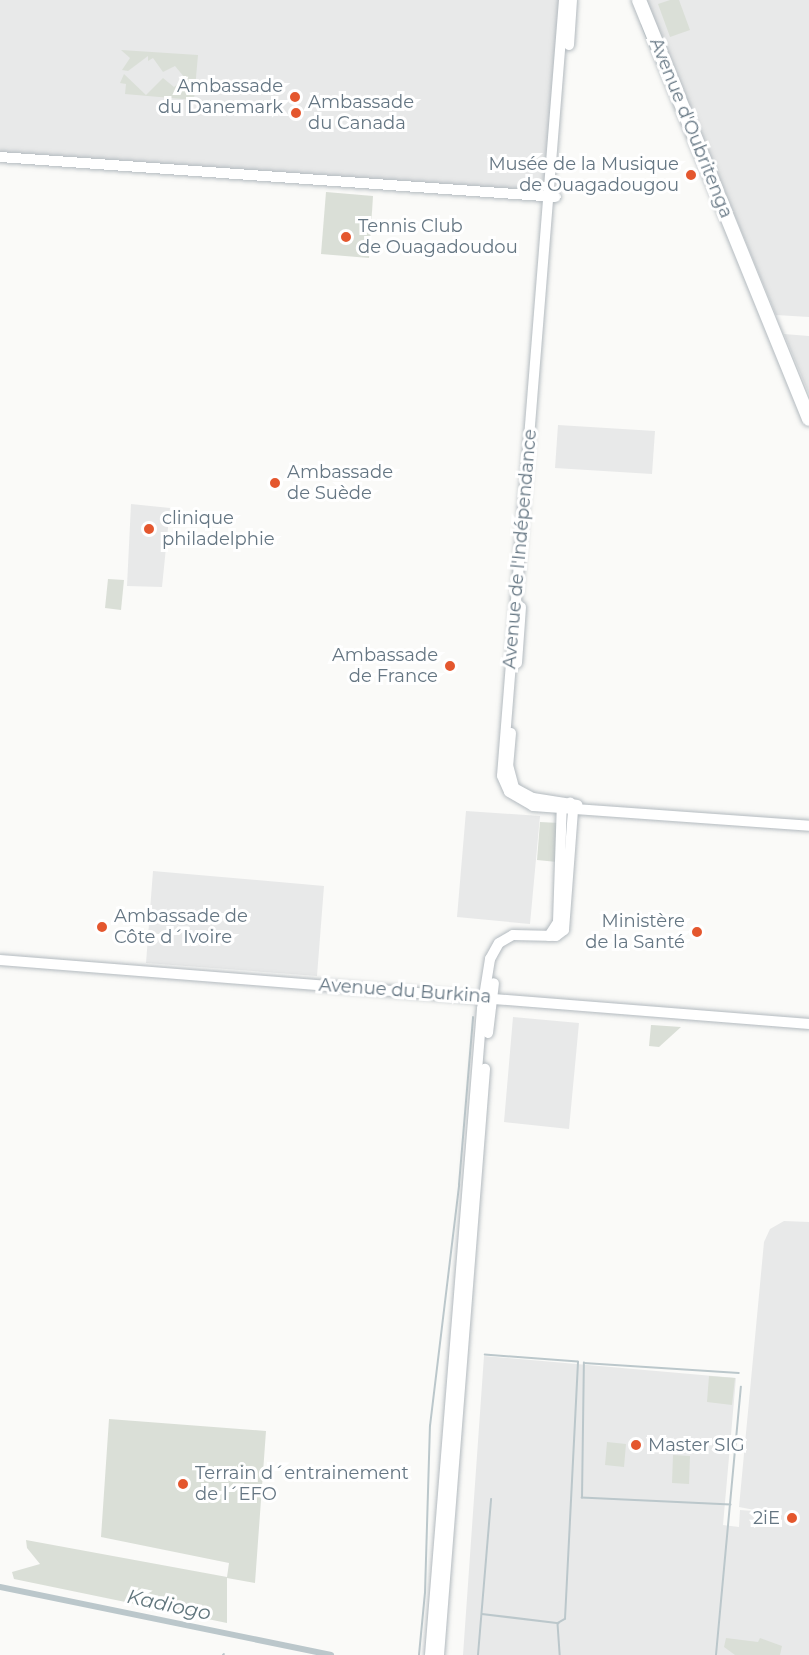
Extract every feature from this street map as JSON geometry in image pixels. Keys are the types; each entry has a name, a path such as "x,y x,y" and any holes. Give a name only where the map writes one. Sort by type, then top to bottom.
{"highway":[{"name":"Avenue d'Oubritenga","path":"639,0 809,419"}],"main road":[{"name":"Avenue de l'Indépendance","path":"564,0 566,39"},
{"name":"Avenue de l'Indépendance","path":"572,0 566,39 502,776 509,792 519,801 809,826"},
{"path":"0,157 553,197"},
{"path":"439,1655 490,959 499,943 513,935 559,935 566,924 567,806"},
{"name":"Avenue du Burkina","path":"0,960 809,1024"},
{"path":"430,1655 489,997"}],"shaded area":[{"path":"0,0 565,0 550,196 0,157"},
{"path":"646,0 809,0 809,317 776,315"},
{"path":"679,0 690,30 670,37 658,4"},
{"path":"121,50 198,55 194,100 125,94 126,84 120,83 124,74 146,95 163,78 174,87 185,78 175,66 163,72 153,58 148,61 148,56 128,71 122,70 130,58"},
{"name":"Tennis Club de Ouagadoudou","path":"326,192 373,196 369,258 321,254"},
{"path":"784,334 809,336 809,394"},
{"path":"558,425 655,431 652,474 555,468"},
{"name":"clinique philadelphie","path":"131,504 170,508 162,587 127,586"},
{"path":"108,579 124,580 121,610 105,608"},
{"path":"466,811 540,816 530,924 457,917"},
{"path":"540,822 559,823 557,862 537,860"},
{"path":"153,871 324,886 317,976 146,963"},
{"path":"513,1017 579,1023 569,1129 504,1122"},
{"path":"651,1025 681,1027 659,1047 649,1046"},
{"path":"784,1221 809,1222 809,1655 463,1655 484,1356 736,1378 723,1525 739,1527 740,1510 766,1512 739,1507 764,1242 770,1229"},
{"path":"709,1376 735,1378 732,1405 707,1402"},
{"name":"Terrain d´entrainement de l´EFO","path":"109,1419 266,1431 255,1583 227,1578 227,1623 14,1579 12,1572 40,1564 27,1548 26,1540 227,1577 229,1563 101,1537"},
{"path":"607,1442 626,1444 624,1467 605,1465"},
{"path":"673,1455 690,1456 689,1484 672,1483"},
{"path":"726,1638 758,1642 760,1638 782,1646 780,1655 735,1655 724,1647"}],"waterway":[{"path":"642,24 669,92"},
{"path":"419,1655 425,1593 430,1426 459,1185 473,1018"},
{"path":"482,1614 558,1623 565,1619 578,1362 485,1355"},
{"path":"731,1505 582,1498 584,1363 739,1373"},
{"path":"716,1655 741,1387"},
{"path":"478,1655 491,1500"},
{"name":"Kadiogo","path":"0,1587 331,1655"},
{"path":"558,1624 560,1655"}],"place":[{"name":"Ambassade du Danemark","path":"295,97"},
{"name":"Ambassade du Canada","path":"296,113"},
{"name":"Musée de la Musique de Ouagadougou","path":"691,175"},
{"name":"Tennis Club de Ouagadoudou","path":"346,237"},
{"name":"Ambassade de Suède","path":"275,483"},
{"name":"clinique philadelphie","path":"149,529"},
{"name":"Ambassade de France","path":"450,666"},
{"name":"Ambassade de Côte d´Ivoire","path":"102,927"},
{"name":"Ministère de la Santé","path":"697,932"},
{"name":"Master SIG","path":"636,1445"},
{"name":"Terrain d´entrainement de l´EFO","path":"183,1484"},
{"name":"2iE","path":"792,1518"}]}
